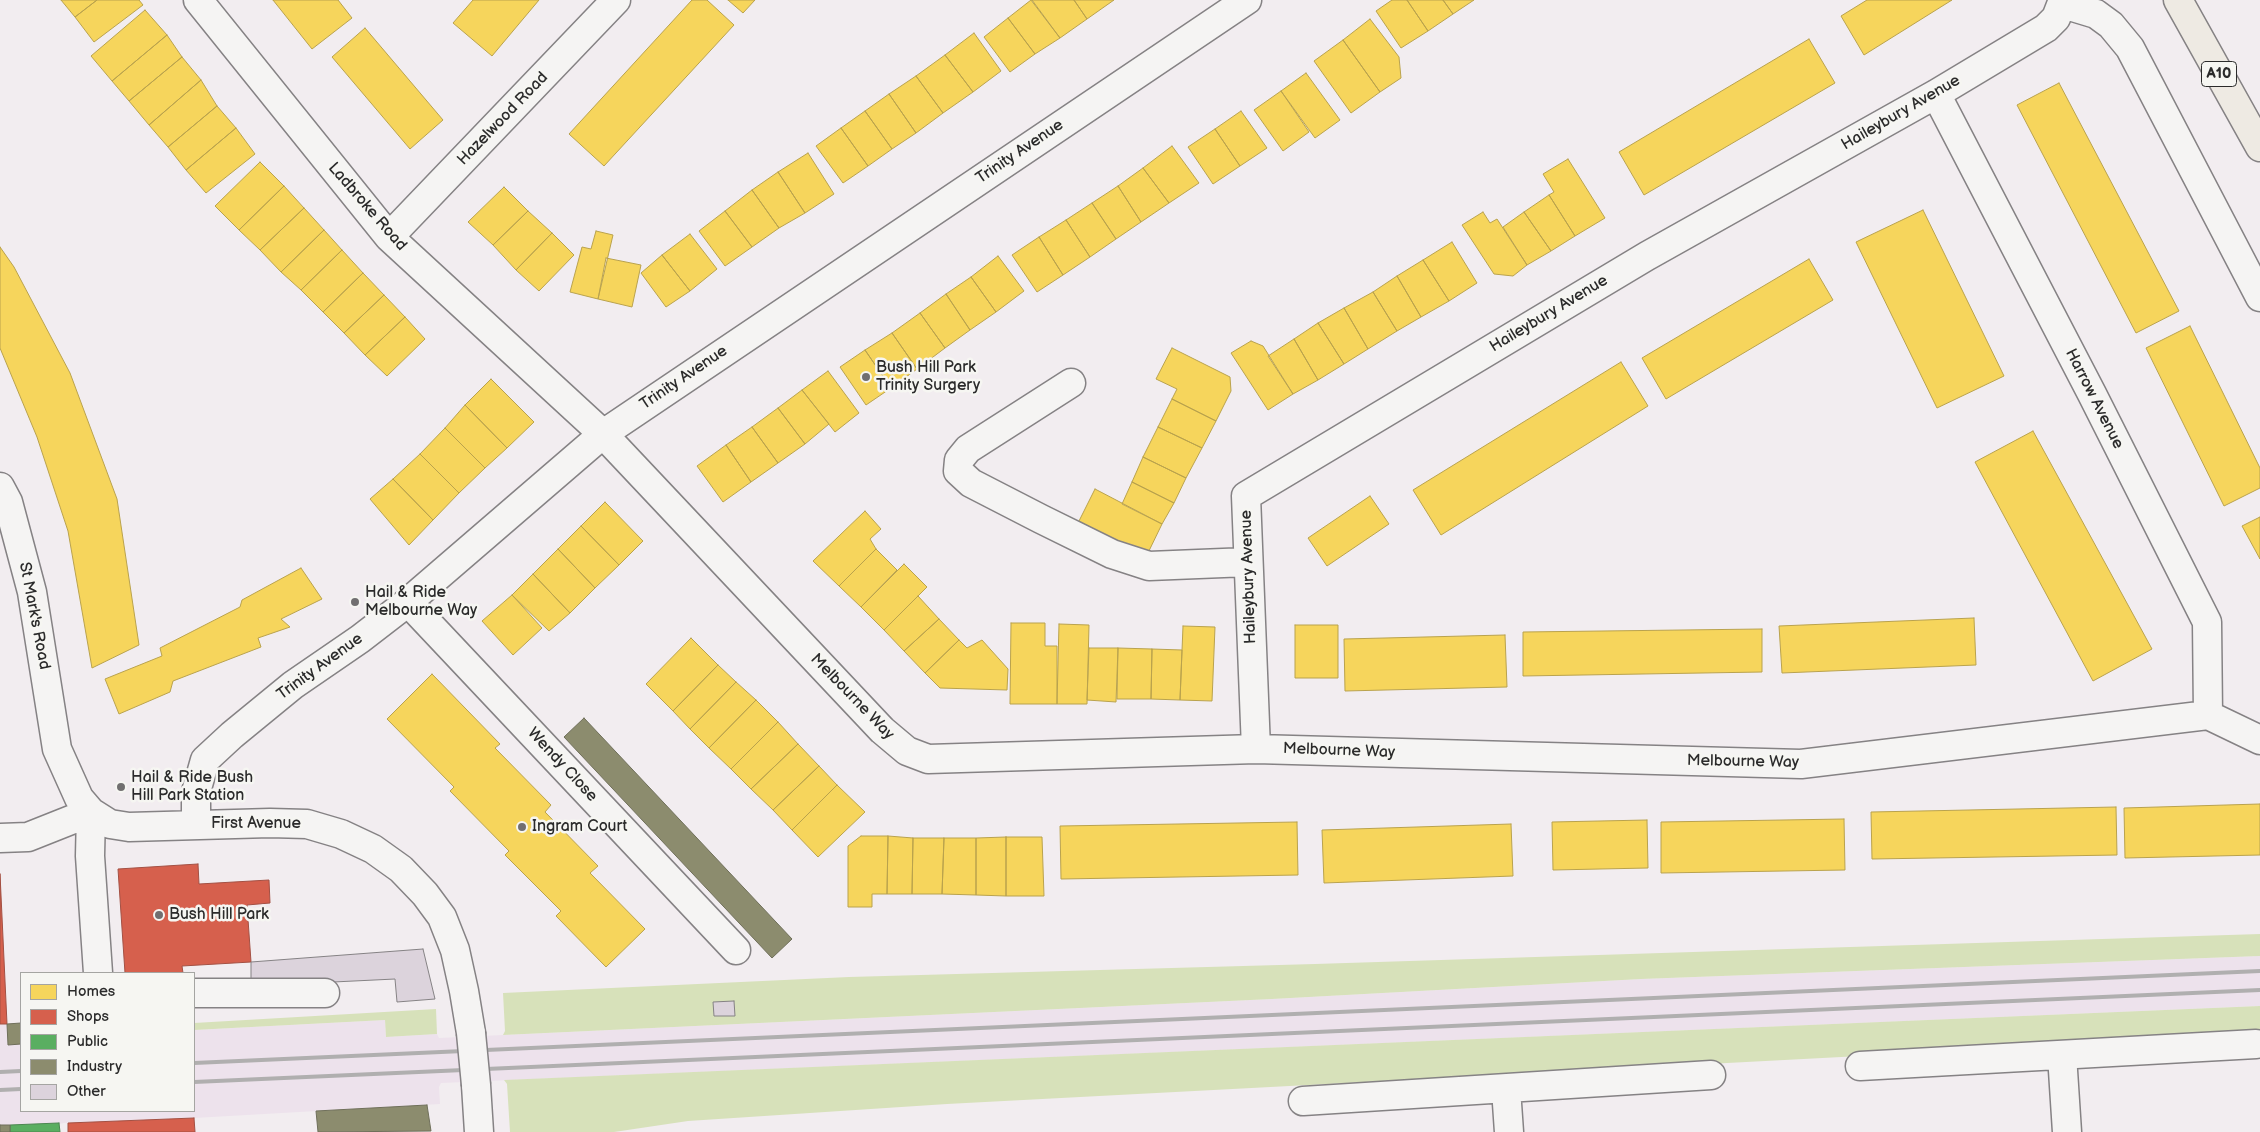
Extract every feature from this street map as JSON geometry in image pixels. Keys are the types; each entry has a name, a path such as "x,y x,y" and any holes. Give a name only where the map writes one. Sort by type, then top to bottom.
{"highway":[{"name":"A10","path":"2178,0 2260,147"}],"street":[{"name":"Ladbroke Road","path":"198,0 389,237 603,434"},
{"name":"Hazelwood Road","path":"389,237 616,0"},
{"name":"Trinity Avenue","path":"196,824 196,792 205,760 293,685 360,639 408,602 603,434 1247,0"},
{"name":"Haileybury Avenue","path":"1256,749 1246,496 1647,256 1936,94 2046,28 2056,18 2063,2"},
{"path":"2063,2 2096,14 2111,25 2130,48 2260,297"},
{"name":"Harrow Avenue","path":"1936,94 2092,394 2207,622 2208,715"},
{"path":"1072,383 968,449 959,460 958,471 971,483 1059,528 1112,554 1148,566 1248,562"},
{"name":"Melbourne Way","path":"603,434 882,730 907,751 928,759 1256,749 1801,764 2208,715"},
{"name":"St Mark's Road","path":"0,487 8,502 32,592 58,748"},
{"name":"Wendy Close","path":"408,602 736,950"},
{"path":"2208,715 2260,740"},
{"name":"First Avenue","path":"58,748 79,798 90,812 110,824 129,827 270,822 307,824 341,834 373,849 401,869 425,894 442,917 455,950 464,991 470,1033 479,1132"},
{"path":"0,838 28,837 90,812 90,856 98,972"},
{"path":"195,994 325,993"},
{"path":"1860,1066 2256,1044"},
{"path":"2062,1055 2066,1132"},
{"path":"1303,1101 1711,1076"},
{"path":"1506,1089 1509,1132"}],"shaded area":[{"path":"2260,956 2260,1006 441,1083 439,1087 440,1104 194,1118 64,1123 59,1124 59,1132 0,1132 0,1024 20,1023 20,1112 195,1112 195,1030 385,1020 386,1037 437,1034 439,1038 1272,999 1641,979"}],"green space":[{"path":"2260,934 2260,956 1641,979 1272,999 503,1035 505,1031 503,993 849,977"},
{"path":"2260,1006 2260,1035 947,1104 688,1121 614,1132 510,1132 507,1084 504,1080"},
{"path":"436,1009 437,1034 386,1037 385,1020 195,1030 195,1023"}],"building: Homes":[{"path":"61,0 97,0 75,17"},
{"path":"97,0 139,0 143,5 94,42 75,17"},
{"path":"273,0 338,0 352,18 312,49"},
{"path":"473,0 539,0 492,56 453,23"},
{"path":"692,0 707,0 734,25 604,166 569,134"},
{"path":"728,0 755,0 743,13"},
{"path":"1031,0 1060,38 1035,54 1008,18"},
{"path":"1032,0 1074,0 1087,19 1060,38"},
{"path":"1074,0 1114,0 1087,19"},
{"path":"1392,0 1407,0 1428,31 1401,48 1376,11"},
{"path":"1407,0 1443,0 1453,14 1428,31"},
{"path":"1443,0 1474,0 1453,14"},
{"path":"1867,0 1952,0 1864,55 1841,16"},
{"path":"145,10 167,35 112,81 91,56"},
{"path":"1008,18 1035,54 1010,72 984,37"},
{"path":"1370,19 1399,57 1401,78 1380,92 1343,40"},
{"path":"365,28 443,120 410,149 332,57"},
{"path":"974,33 1001,71 973,92 945,55"},
{"path":"167,35 182,57 129,101 112,81"},
{"path":"1809,39 1835,83 1644,195 1619,152"},
{"path":"1343,40 1380,92 1351,113 1314,61"},
{"path":"945,55 973,92 943,113 916,76"},
{"path":"182,57 201,80 149,125 129,101"},
{"path":"1306,73 1340,120 1315,138 1281,91"},
{"path":"916,76 943,113 916,133 889,94"},
{"path":"201,80 217,106 168,147 149,125"},
{"path":"2059,83 2179,311 2136,333 2017,105"},
{"path":"1281,91 1309,132 1283,151 1254,110"},
{"path":"889,94 916,133 892,149 865,111"},
{"path":"217,106 236,128 186,170 168,147"},
{"path":"865,111 892,149 868,166 841,128"},
{"path":"1241,111 1267,148 1240,166 1215,129"},
{"path":"236,128 255,154 206,193 186,170"},
{"path":"841,128 868,166 843,183 816,146"},
{"path":"1215,129 1240,166 1213,184 1188,147"},
{"path":"1172,146 1199,183 1169,203 1143,168"},
{"path":"808,153 834,194 805,213 778,172"},
{"path":"1568,159 1605,218 1575,236 1549,195 1554,192 1543,174"},
{"path":"260,162 284,186 239,230 215,206"},
{"path":"1143,168 1169,203 1141,222 1118,186"},
{"path":"778,172 805,213 779,228 752,190"},
{"path":"284,186 304,208 260,250 239,230"},
{"path":"1118,186 1141,222 1116,239 1092,203"},
{"path":"504,187 528,211 493,245 468,222"},
{"path":"752,190 779,228 752,247 725,211"},
{"path":"1549,195 1575,236 1551,251 1524,212"},
{"path":"1092,203 1116,239 1090,257 1066,220"},
{"path":"304,208 324,230 281,272 260,250"},
{"path":"1923,210 2004,376 1937,408 1856,242"},
{"path":"528,211 552,233 516,270 493,245"},
{"path":"725,211 752,247 725,266 699,231"},
{"path":"1483,212 1490,223 1497,219 1527,265 1513,276 1494,274 1462,225"},
{"path":"1524,212 1551,251 1527,265 1503,227"},
{"path":"1066,220 1090,257 1063,275 1039,237"},
{"path":"324,230 342,250 301,290 281,272"},
{"path":"596,231 613,235 598,299 570,292 582,247 591,249"},
{"path":"552,233 574,255 539,291 516,270"},
{"path":"690,234 717,269 690,291 662,255"},
{"path":"1039,237 1063,275 1037,292 1012,255"},
{"path":"1452,242 1477,283 1449,301 1423,260"},
{"path":"0,247 14,267 70,373 117,499 139,645 92,668 68,531 37,437 0,348"},
{"path":"342,250 363,273 323,312 301,290"},
{"path":"662,255 690,291 666,307 641,273"},
{"path":"998,256 1024,291 996,312 971,277"},
{"path":"606,258 641,265 632,307 598,299"},
{"path":"1809,259 1833,300 1666,399 1642,358"},
{"path":"1423,260 1449,301 1421,317 1397,276"},
{"path":"363,273 384,295 344,333 323,312"},
{"path":"1397,276 1421,317 1397,331 1373,292"},
{"path":"971,277 996,312 970,330 946,294"},
{"path":"1373,292 1397,331 1368,349 1344,308"},
{"path":"946,294 970,330 945,348 920,313"},
{"path":"384,295 405,317 365,355 344,333"},
{"path":"1344,308 1368,349 1344,364 1318,323"},
{"path":"920,313 945,348 917,369 892,333"},
{"path":"405,317 425,339 387,376 365,355"},
{"path":"1318,323 1344,364 1318,380 1294,339"},
{"path":"2190,326 2260,468 2260,488 2224,506 2146,348"},
{"path":"892,333 917,369 891,388 865,350"},
{"path":"1294,339 1318,380 1293,394 1268,356"},
{"path":"1251,341 1263,346 1293,394 1268,410 1231,353"},
{"path":"1172,348 1230,377 1231,391 1216,421 1172,399 1177,389 1156,379"},
{"name":"Bush Hill Park Trinity Surgery","path":"865,350 891,388 866,405 840,367"},
{"path":"1621,362 1648,406 1441,535 1413,490"},
{"path":"828,371 859,413 835,432 802,390"},
{"path":"491,379 534,422 507,448 465,405"},
{"path":"802,390 829,424 805,444 778,408"},
{"path":"1172,399 1216,421 1202,448 1158,427"},
{"path":"465,405 507,448 485,468 445,428"},
{"path":"778,408 805,444 778,463 752,427"},
{"path":"752,427 778,463 751,482 726,445"},
{"path":"1158,427 1202,448 1186,478 1143,457"},
{"path":"445,428 485,468 459,493 420,454"},
{"path":"2033,431 2152,649 2093,681 1975,462"},
{"path":"726,445 751,482 723,502 697,466"},
{"path":"420,454 459,493 433,520 393,479"},
{"path":"1143,457 1186,478 1174,503 1132,482"},
{"path":"393,479 433,520 409,545 370,499"},
{"path":"1132,482 1174,503 1162,524 1122,504"},
{"path":"1095,489 1162,524 1146,557 1079,521"},
{"path":"1370,496 1389,524 1327,566 1308,538"},
{"path":"605,502 643,541 619,565 581,526"},
{"path":"865,511 881,529 870,539 876,549 839,586 813,561"},
{"path":"2260,517 2260,559 2242,526"},
{"path":"581,526 619,565 595,588 558,549"},
{"path":"558,549 595,588 570,613 533,574"},
{"path":"876,549 897,570 861,607 839,586"},
{"path":"904,564 927,587 884,630 861,607"},
{"path":"301,568 322,599 281,619 290,627 258,638 261,647 173,681 170,692 119,714 105,679 162,656 160,648 240,607 242,600"},
{"path":"533,574 570,613 549,631 512,595"},
{"path":"512,595 542,628 513,655 482,621"},
{"path":"918,596 939,619 904,651 884,630"},
{"path":"1974,618 1976,665 1782,673 1779,626"},
{"path":"939,619 959,640 925,673 904,651"},
{"path":"1011,623 1045,623 1045,646 1057,646 1057,704 1010,704"},
{"path":"1059,624 1089,625 1087,704 1057,704"},
{"path":"1295,625 1338,625 1338,678 1295,678"},
{"path":"1183,626 1215,627 1212,701 1180,700"},
{"path":"1762,629 1762,672 1523,676 1523,632"},
{"path":"1505,635 1507,687 1345,691 1344,639"},
{"path":"691,638 718,665 673,711 646,684"},
{"path":"959,640 967,648 982,640 1008,669 1007,690 940,688 925,673"},
{"path":"1089,648 1118,648 1116,702 1087,700"},
{"path":"1118,648 1152,649 1151,699 1117,699"},
{"path":"1152,649 1182,650 1180,700 1151,699"},
{"path":"718,665 736,682 690,729 673,711"},
{"name":"Ingram Court","path":"432,674 500,744 495,748 551,805 545,812 598,866 590,873 645,929 606,967 556,916 561,911 505,855 509,851 450,791 454,787 387,719"},
{"path":"736,682 756,700 709,748 690,729"},
{"path":"756,700 778,722 731,769 709,748"},
{"path":"778,722 798,744 751,789 731,769"},
{"path":"798,744 819,766 773,810 751,789"},
{"path":"819,766 837,785 792,830 773,810"},
{"path":"837,785 865,812 818,857 792,830"},
{"path":"2260,804 2260,855 2125,858 2124,808"},
{"path":"2116,807 2117,855 1872,859 1871,812"},
{"path":"1844,819 1845,870 1661,873 1661,822"},
{"path":"1647,820 1648,868 1553,870 1552,822"},
{"path":"1297,822 1298,875 1061,879 1060,826"},
{"path":"1511,824 1513,876 1324,883 1322,830"},
{"path":"861,836 888,836 887,894 872,894 872,907 848,907 848,846"},
{"path":"888,836 913,838 912,894 887,894"},
{"path":"1006,837 1042,837 1044,896 1006,896"},
{"path":"1006,837 1006,896 976,895 976,838"},
{"path":"913,838 944,838 942,894 912,894"},
{"path":"944,838 976,838 976,895 942,894"}],"building: Shops":[{"path":"198,864 199,884 269,880 270,903 247,905 251,962 182,966 183,972 125,972 118,869"},
{"path":"0,874 7,1024 0,1024"},
{"path":"194,1118 195,1132 68,1132 68,1123"}],"building: Public":[{"path":"59,1123 60,1132 10,1132 10,1125"}],"building: Industry":[{"path":"584,718 792,939 772,958 564,737"},
{"path":"20,1023 20,1044 8,1045 7,1024"},
{"path":"427,1105 431,1131 318,1132 316,1111"},
{"path":"0,1125 10,1125 10,1132 0,1132"}],"building: Other":[{"path":"423,949 435,999 397,1002 395,979 251,986 251,962"},
{"path":"734,1001 735,1016 714,1016 713,1002"}],"railway":[{"path":"195,1063 2260,971"},
{"path":"195,1082 2260,990"},
{"path":"0,1072 20,1071"},
{"path":"0,1090 20,1089"}],"place":[{"name":"Bush Hill Park Trinity Surgery","path":"866,377"},
{"name":"Hail & Ride Melbourne Way","path":"355,602"},
{"name":"Hail & Ride Bush Hill Park Station","path":"121,787"},
{"name":"Ingram Court","path":"522,827"},
{"name":"Bush Hill Park","path":"159,915"}]}
